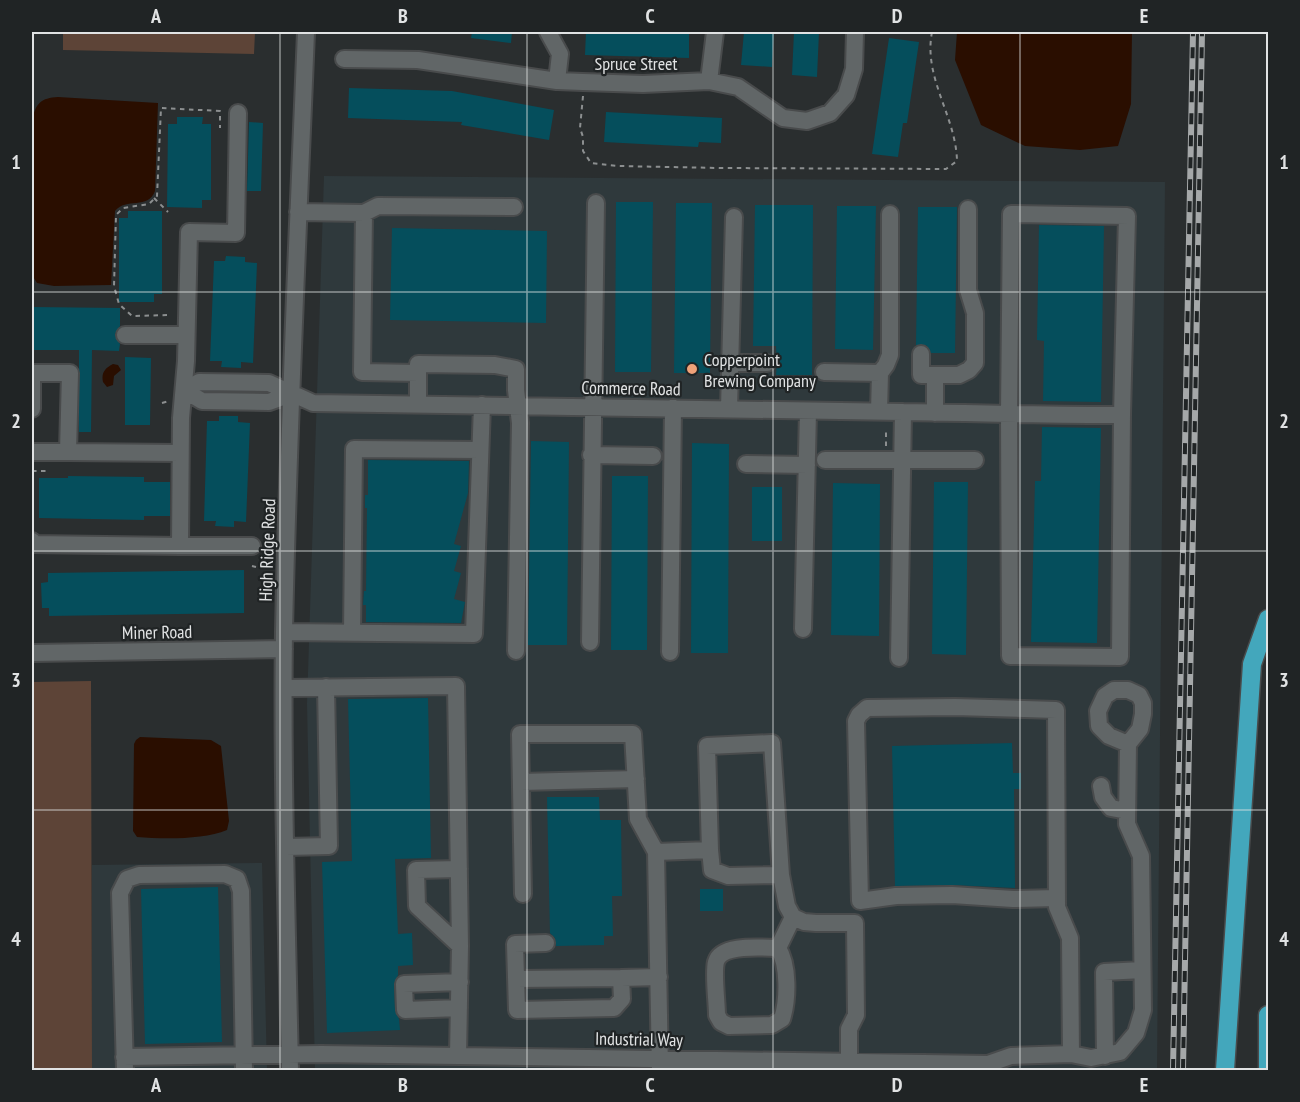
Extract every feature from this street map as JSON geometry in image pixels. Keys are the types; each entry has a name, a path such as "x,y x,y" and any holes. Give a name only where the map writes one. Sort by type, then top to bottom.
{"highway":[{"path":"1225,1071 1252,664 1269,619"},
{"path":"1268,1071 1269,1015"}],"street":[{"name":"High Ridge Road","path":"290,1062 284,640 291,394 306,32"},
{"path":"548,32 560,54 557,81"},
{"path":"709,81 715,32"},
{"name":"Spruce Street","path":"345,59 418,60 557,81 643,84 709,81 738,87 783,118 807,121 830,113 846,95 854,69 855,32"},
{"path":"180,546 180,453 189,232 236,233 238,113"},
{"path":"590,642 596,203"},
{"path":"298,212 364,213 378,206 514,207"},
{"path":"921,354 921,375 959,375 969,370 975,363 975,313 968,290 968,209"},
{"path":"364,213 362,372 418,373"},
{"path":"883,420 880,373 890,355 890,214"},
{"path":"1011,214 1127,216 1122,415 1120,657 1010,656 1008,414 1011,214"},
{"path":"729,409 734,217"},
{"path":"125,335 186,335"},
{"path":"730,363 767,363"},
{"path":"418,404 418,364 495,365 516,369 520,423 516,651"},
{"path":"32,409 32,372 70,372 68,452"},
{"path":"824,372 880,373"},
{"path":"935,375 935,412"},
{"path":"184,390 202,401 269,402 291,394"},
{"name":"Commerce Road","path":"291,394 313,403 808,411 883,420 903,412 1122,415"},
{"path":"351,633 354,449 480,450 482,405"},
{"path":"670,652 674,408"},
{"path":"803,629 808,411"},
{"path":"899,658 903,412"},
{"name":"Miner Road","path":"32,653 284,640 351,633 474,634 480,450"},
{"path":"32,452 180,453"},
{"path":"591,455 653,456"},
{"path":"825,460 975,460"},
{"path":"746,464 807,465"},
{"path":"32,543 252,546"},
{"path":"285,688 456,686 459,1008 466,1061"},
{"path":"286,848 329,846 326,687"},
{"path":"1057,898 952,895 896,896 860,901 856,722 863,711 872,708 955,707 1056,710 1057,898 1057,907 1070,938 1071,1054"},
{"path":"523,894 520,734 633,734 638,819 656,852 660,1065"},
{"path":"781,875 728,876 712,870 707,746 772,743 781,875 787,906 793,917 804,922 855,923 855,1015 849,1029 858,1065"},
{"path":"1128,744 1127,824 1141,856 1143,1010 1136,1033 1120,1052 1105,1056 1104,972 1142,970"},
{"path":"521,782 636,779"},
{"path":"1101,786 1102,797 1111,808 1127,811"},
{"path":"656,852 711,850"},
{"path":"459,869 416,870 417,906 460,946"},
{"path":"124,1064 120,893 128,879 139,875 225,874 237,879 241,891 244,1062"},
{"path":"778,948 793,917"},
{"path":"546,943 515,944 517,1010 614,1008 621,999 621,978"},
{"path":"778,948 784,958 786,1006 782,1019 772,1025 729,1026 721,1022 717,1015 716,961 722,953 733,949 778,948"},
{"path":"516,980 659,977"},
{"path":"459,1008 405,1010 404,984 460,982"},
{"name":"Industrial Way","path":"124,1064 466,1061 515,1064 858,1065 988,1068 1011,1056 1071,1054 1091,1058 1105,1056"}],"path":[{"path":"584,89 580,128 583,136 583,151 591,163 618,166 720,168 946,169 957,161 957,146 931,69 929,46 932,32"},
{"path":"167,315 132,316 119,304 114,286 116,215 123,208 135,208 149,204 157,196 161,108 220,111 219,128"},
{"path":"154,198 168,212"},
{"path":"883,420 886,452"},
{"path":"32,471 48,471"}],"shaded area":[{"path":"63,32 255,32 254,54 63,50"},
{"path":"957,32 1132,32 1131,104 1118,146 1080,150 1025,146 981,125 955,60"},
{"path":"58,97 158,103 155,191 147,200 125,205 115,211 111,285 54,286 37,283 32,275 32,120 40,102"},
{"path":"324,176 1165,182 1157,1070 315,1070 307,704"},
{"path":"113,364 118,365 121,370 114,376 113,385 107,387 103,382 103,373"},
{"path":"91,681 92,1070 32,1070 32,682"},
{"path":"140,737 211,740 221,746 229,821 227,830 195,837 137,837 133,831 134,744"},
{"path":"262,863 267,1070 92,1070 92,865"}],"building":[{"path":"472,32 512,32 511,43 471,38"},
{"path":"586,32 689,32 689,58 585,55"},
{"path":"744,32 774,32 772,67 741,65"},
{"path":"794,32 819,32 817,77 792,75"},
{"path":"889,38 919,42 907,123 903,123 898,157 872,154"},
{"path":"349,88 452,91 554,110 549,140 461,125 462,122 348,118"},
{"path":"606,112 722,118 721,143 699,142 698,147 604,142"},
{"path":"177,117 203,117 202,124 211,124 211,200 202,200 202,208 167,207 168,124 177,124"},
{"path":"249,122 263,123 261,191 247,191"},
{"path":"616,202 653,202 651,372 615,372"},
{"path":"676,203 712,203 710,373 674,373"},
{"path":"755,205 813,205 812,375 776,375 776,346 753,346"},
{"path":"837,206 876,206 873,350 835,349"},
{"path":"918,207 957,207 955,353 931,353 926,345 916,345"},
{"path":"128,211 162,211 162,294 154,294 154,302 119,302 119,218 128,218"},
{"path":"1039,225 1104,226 1101,402 1043,401 1044,341 1037,340"},
{"path":"392,228 547,231 546,323 390,320"},
{"path":"226,256 245,257 245,262 257,263 253,363 241,362 241,368 221,367 222,361 210,361 214,261 225,261"},
{"path":"32,307 120,308 120,326 115,334 120,344 119,351 92,350 91,432 79,432 79,350 32,350"},
{"path":"125,357 151,358 150,425 125,425"},
{"path":"219,416 238,416 238,422 250,423 246,522 234,521 234,527 215,526 216,521 204,521 207,421 219,421"},
{"path":"1042,427 1101,428 1097,643 1031,642 1035,481 1041,481"},
{"path":"531,441 569,442 567,645 528,645"},
{"path":"692,443 729,444 728,653 691,653"},
{"path":"368,460 469,461 468,493 454,544 461,546 454,571 461,573 454,599 465,602 461,623 366,622 366,605 363,605 364,591 366,591 367,508 365,508 365,495 368,495"},
{"path":"68,476 144,477 144,482 170,482 170,516 144,516 144,520 39,518 39,478 68,478"},
{"path":"612,476 648,476 647,650 611,650"},
{"path":"934,482 968,482 966,655 932,654"},
{"path":"833,483 880,484 879,636 831,635"},
{"path":"752,487 782,487 782,541 752,541"},
{"path":"244,570 244,613 49,616 49,608 42,608 41,583 48,582 48,573"},
{"path":"428,698 431,858 395,859 398,934 412,933 413,965 398,966 398,975 394,984 395,1010 400,1030 327,1033 322,862 352,861 348,699"},
{"path":"1012,743 1013,773 1021,773 1021,789 1014,789 1015,888 953,885 895,886 892,746"},
{"path":"547,797 599,797 600,820 621,820 622,896 612,896 613,936 604,936 604,945 556,946 555,938 550,933"},
{"path":"218,887 222,1042 145,1044 141,889"},
{"path":"700,889 723,889 723,911 700,911"}],"railway":[{"path":"1173,1070 1193,32"},
{"path":"1183,1070 1202,32"}],"place":[{"name":"Copperpoint Brewing Company","path":"692,369"}]}
